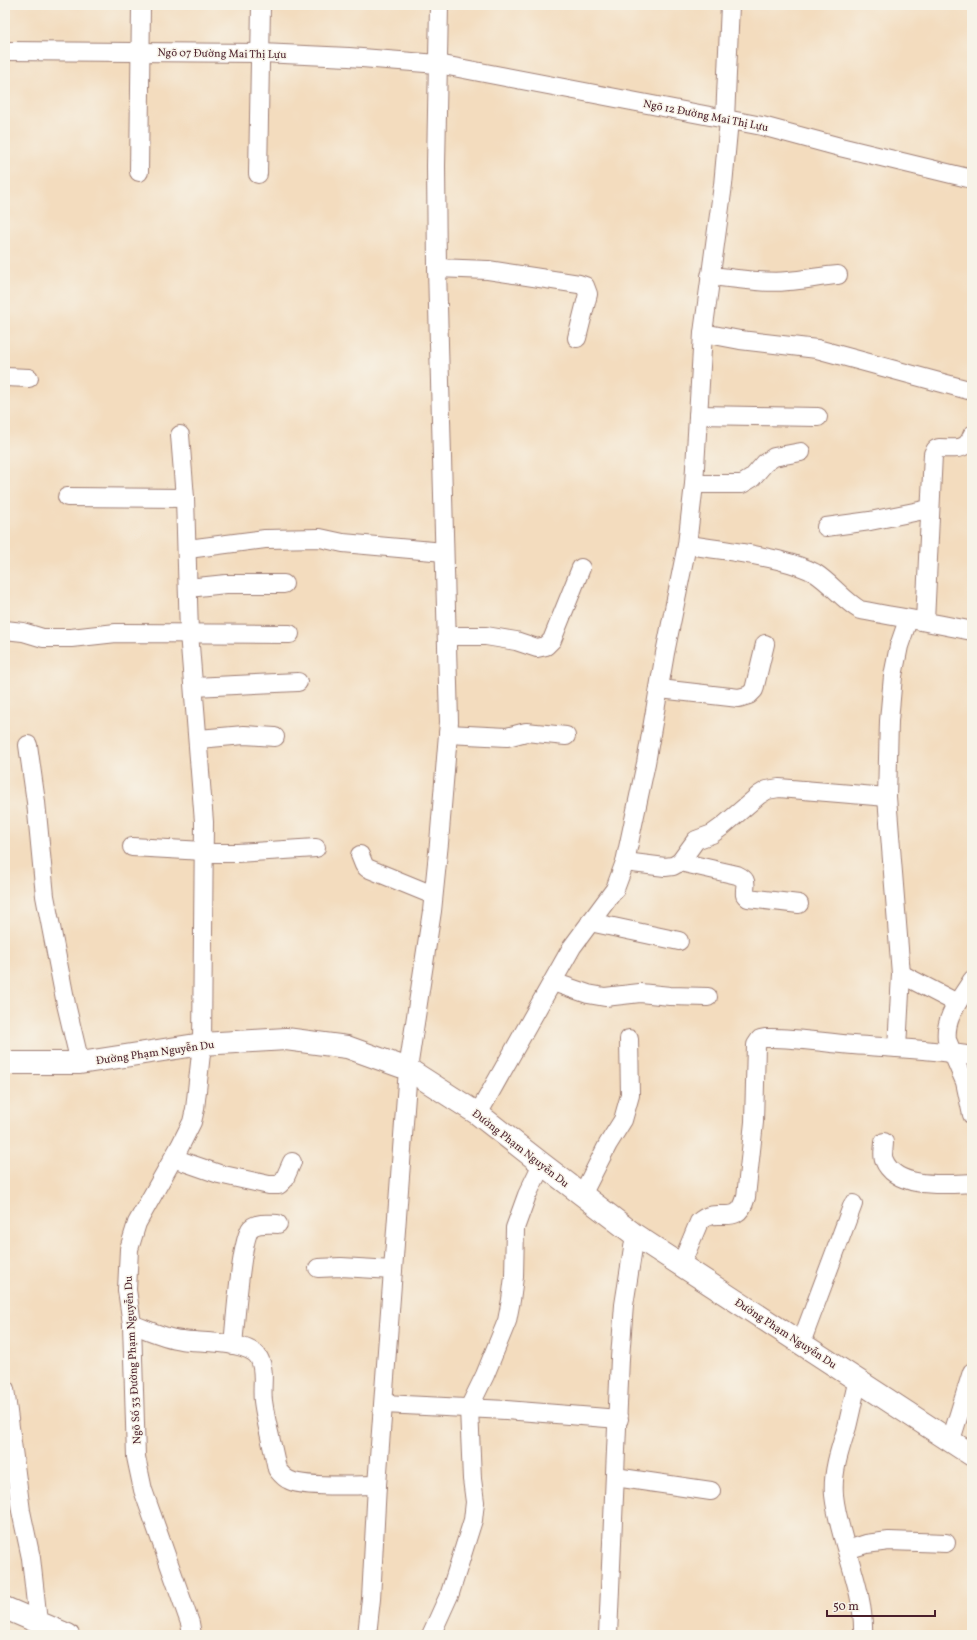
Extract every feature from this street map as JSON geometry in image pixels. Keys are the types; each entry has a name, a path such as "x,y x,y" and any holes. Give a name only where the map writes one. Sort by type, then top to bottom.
{"main road":[{"name":"Đường Phạm Nguyễn Du","path":"5,1064 80,1063 202,1044 286,1039 347,1047 408,1070 478,1114 635,1235 858,1379 972,1455"},
{"path":"5,1608 68,1635"}],"street":[{"path":"139,172 141,5"},
{"path":"258,174 261,5"},
{"path":"368,1635 377,1485 408,1070 433,895 444,792 448,734 436,166 439,5"},
{"path":"478,1114 572,948 615,889 625,862 646,763 660,689 666,646 687,545 694,484 703,333 723,185 727,119 730,5"},
{"name":"Ngõ 07 Đường Mai Thị Lựu","path":"5,51 261,53 349,57 438,64"},
{"name":"Ngõ 12 Đường Mai Thị Lựu","path":"438,64 762,126 972,180"},
{"path":"438,268 488,270 585,286 588,294 577,338"},
{"path":"710,276 760,281 788,281 815,276 838,275"},
{"path":"703,333 740,340 817,349 972,391"},
{"path":"5,377 29,378"},
{"path":"698,415 818,417"},
{"name":"Ngõ Số 33 Đường Phạm Nguyễn Du","path":"180,435 188,549 189,633 204,822 202,1044 195,1109 192,1122 137,1223 129,1249 127,1290 132,1324 136,1457 143,1490 190,1623 192,1635"},
{"path":"897,1048 901,974 887,797 889,721 893,676 899,646 917,620 930,509 934,451 939,448 967,446 972,436"},
{"path":"694,484 742,484 752,478 765,463 774,458 801,452"},
{"path":"67,497 185,498"},
{"path":"826,527 870,521 930,509"},
{"path":"188,549 265,539 312,538 343,543 444,552"},
{"path":"687,545 729,550 790,563 814,572 829,583 853,606 860,610 972,631"},
{"path":"447,636 486,636 516,641 537,648 546,646 552,640 581,568"},
{"path":"188,588 226,584 284,584"},
{"path":"5,630 23,632 43,638 71,638 116,633 290,634"},
{"path":"660,689 739,698 749,695 754,690 765,644"},
{"path":"194,687 298,682"},
{"path":"448,734 507,736 526,732 566,736"},
{"path":"198,739 244,735 274,737"},
{"path":"28,745 36,802 45,896 66,1004 80,1063"},
{"path":"625,862 664,867 673,866 680,862 696,840 712,834 758,795 767,790 779,788 887,797"},
{"path":"132,847 237,853 316,848"},
{"path":"360,855 364,865 367,868 433,895"},
{"path":"680,862 737,875 744,878 746,882 745,895 748,898 799,904"},
{"path":"590,922 679,941"},
{"path":"901,974 957,1003"},
{"path":"972,980 957,1003 947,1023 947,1040 964,1082 972,1115"},
{"path":"553,982 588,994 605,997 640,993 670,996 708,997"},
{"path":"680,1265 699,1222 704,1217 709,1215 730,1215 740,1212 744,1207 754,1122 756,1045 758,1042 765,1038 797,1038 853,1045 972,1056"},
{"path":"582,1194 608,1144 623,1120 630,1095 629,1039"},
{"path":"884,1142 884,1160 891,1171 902,1178 927,1184 972,1183"},
{"path":"173,1158 219,1174 269,1185 278,1185 284,1180 292,1162"},
{"path":"431,1635 450,1593 473,1520 475,1502 472,1479 469,1408 485,1375 507,1321 512,1300 514,1278 515,1228 542,1164"},
{"path":"801,1343 853,1204"},
{"path":"233,1345 242,1263 249,1231 253,1226 260,1224 278,1224"},
{"path":"608,1635 620,1358 624,1305 635,1235"},
{"path":"318,1268 341,1267 393,1270"},
{"path":"132,1324 155,1333 180,1340 233,1345 253,1351 260,1360 263,1375 263,1400 277,1470 289,1481 339,1486 377,1485"},
{"path":"951,1440 972,1372"},
{"path":"858,1379 837,1461 834,1494 857,1588 863,1625 863,1635"},
{"path":"5,1389 21,1511 31,1558 38,1622"},
{"path":"384,1404 618,1418"},
{"path":"615,1477 711,1491"},
{"path":"847,1550 866,1544 889,1541 946,1543"}]}
